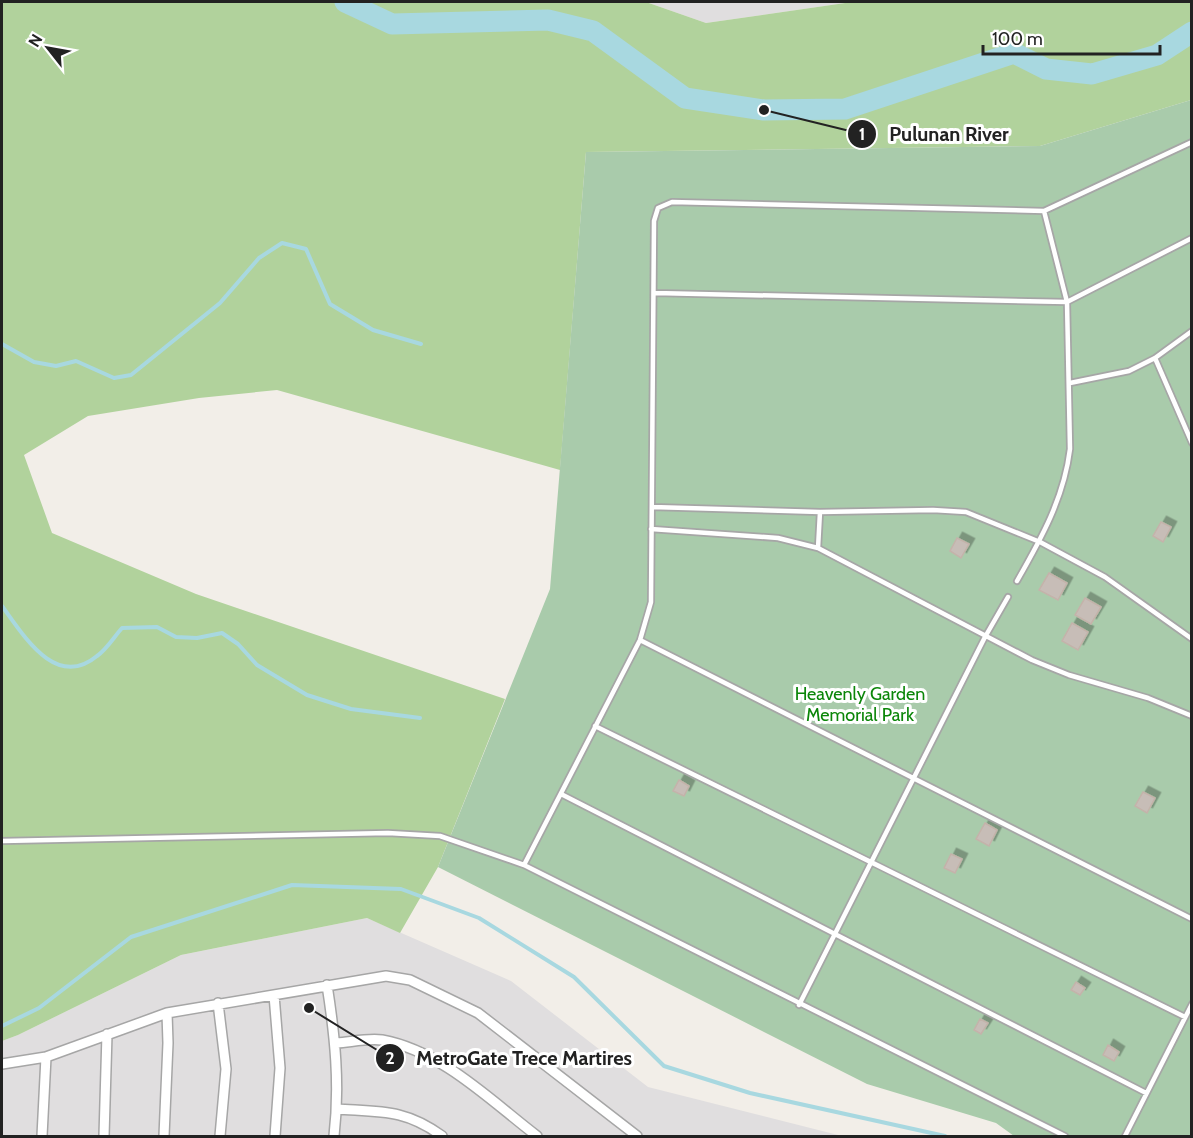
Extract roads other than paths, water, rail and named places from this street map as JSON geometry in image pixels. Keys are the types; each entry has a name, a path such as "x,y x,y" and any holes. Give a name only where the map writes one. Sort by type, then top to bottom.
{"street":[{"path":"2,1064 46,1057 167,1013 386,976 410,980 444,994 478,1013 637,1137"},
{"path":"327,985 337,1043 337,1109 334,1137"},
{"path":"274,995 280,1068 275,1137"},
{"path":"218,1003 226,1070 220,1137"},
{"path":"164,1137 167,1013"},
{"path":"104,1137 107,1034"},
{"path":"337,1043 380,1040 416,1052 452,1071 537,1137"},
{"path":"42,1137 46,1057"},
{"path":"337,1109 397,1113 413,1118 442,1137"}],"lane":[{"path":"525,865 640,640 651,602 654,221 658,208 672,202 1044,211 1191,142"},
{"path":"1017,580 1040,543 1067,473 1070,383 1067,302 1044,211"},
{"path":"655,293 1067,302 1191,238"},
{"path":"1070,383 1129,371 1155,358 1191,331"},
{"path":"1155,358 1191,443"},
{"path":"652,507 820,512 933,510 966,512 1040,543 1105,578 1191,639"},
{"path":"818,548 820,512"},
{"path":"651,529 778,538 818,548 985,637 1069,675 1148,698 1191,716"},
{"path":"799,1005 985,637 1008,597"},
{"path":"640,640 1191,919"},
{"path":"596,726 1185,1017"},
{"path":"561,794 1146,1094"},
{"path":"2,841 415,832 471,844 525,865 1065,1137"},
{"path":"1125,1137 1191,1004"}],"waterway":[{"path":"345,2 392,24 548,20 593,31 685,98 764,110 845,109 1014,53 1046,69 1092,74 1157,55 1192,32"},
{"path":"2,344 34,362 56,366 76,361 114,378 131,375 220,303 259,258 282,243 306,249 330,304 373,330 421,344"},
{"path":"2,606 20,631 42,655 55,663 68,667 82,665 97,656 122,628 157,627 176,637 197,638 222,633 238,644 257,665 307,695 351,709 420,718"},
{"path":"2,1026 39,1008 131,937 292,885 401,889 479,918 574,977 664,1066 750,1093 945,1136"}],"place":[{"name":"Pulunan River","path":"764,110"},
{"name":"MetroGate Trece Martires","path":"309,1008"}],"park label":[{"name":"Heavenly Garden Memorial Park","path":"860,704"}]}
